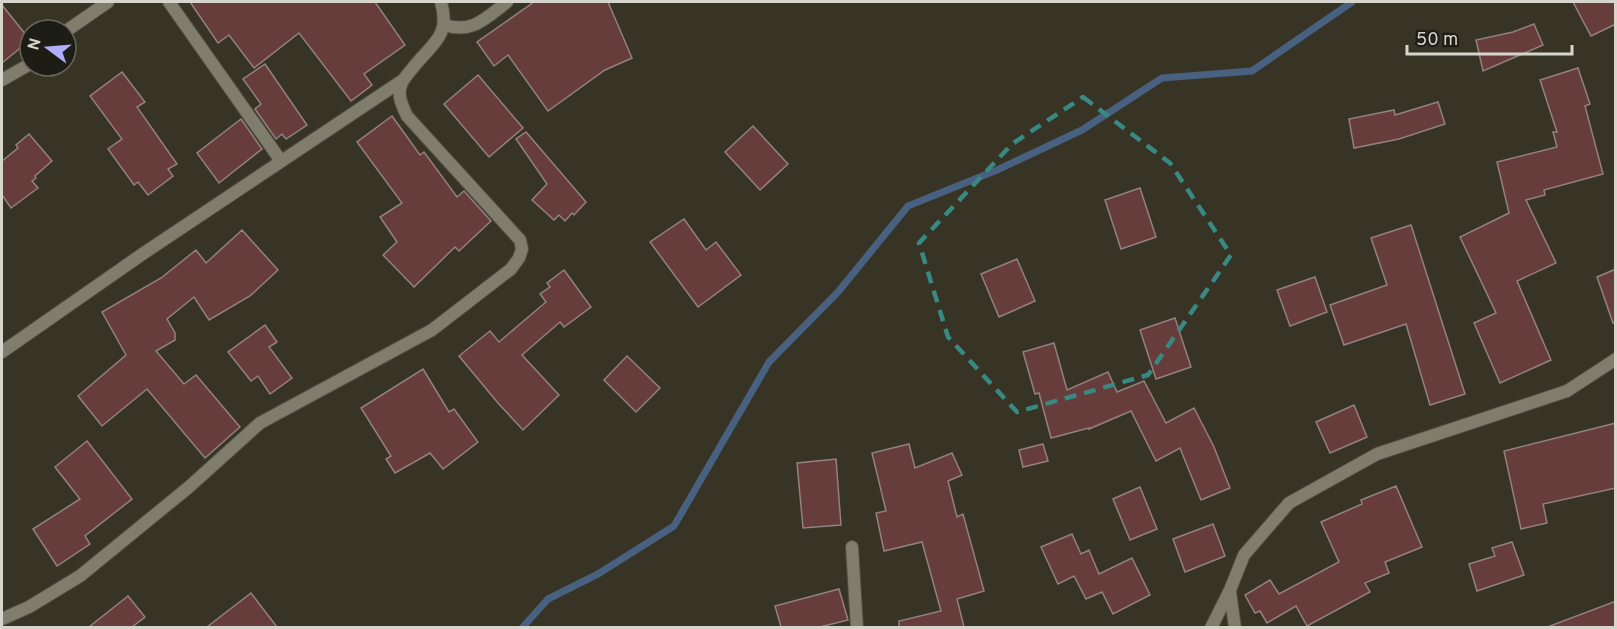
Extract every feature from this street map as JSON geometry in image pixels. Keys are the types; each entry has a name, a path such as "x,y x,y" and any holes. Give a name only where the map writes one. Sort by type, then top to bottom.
{"street":[{"path":"78,23 108,2"},
{"path":"169,2 281,161"},
{"path":"2,352 141,255 403,80 439,38 445,25 441,2"},
{"path":"445,25 457,29 471,27 507,2"},
{"path":"2,80 18,71"},
{"path":"2,619 29,607 80,576 189,487 260,423 432,330 511,269 522,249 520,240 407,116 401,101 400,90 403,80"},
{"path":"1211,627 1230,590 1244,555 1289,502 1377,454 1567,392 1616,359"},
{"path":"852,547 857,627"},
{"path":"1230,590 1235,627"}],"highlighted area":[{"path":"1083,97 1170,163 1231,255 1148,375 1017,412 948,337 919,243 1012,144"}],"building":[{"path":"190,2 375,2 405,45 364,74 372,85 351,101 299,33 254,68 229,35 218,43"},
{"path":"534,2 608,2 632,58 605,70 548,111 508,55 494,66 477,42"},
{"path":"1573,2 1616,2 1616,24 1591,36"},
{"path":"2,5 18,25 18,50 2,63"},
{"path":"1534,24 1543,45 1483,71 1476,40 1513,32"},
{"path":"265,64 307,125 286,139 282,134 276,139 255,109 261,104 243,79"},
{"path":"1578,68 1590,104 1585,106 1603,174 1544,190 1545,195 1526,200 1556,263 1517,281 1551,360 1500,383 1474,323 1496,313 1460,237 1509,213 1497,162 1557,147 1553,132 1557,132 1540,80"},
{"path":"122,72 145,102 137,107 177,164 168,169 173,176 148,195 138,182 134,185 108,149 122,139 90,96"},
{"path":"478,75 523,128 489,157 444,104"},
{"path":"1438,102 1445,124 1399,139 1354,148 1349,119 1394,110 1395,115"},
{"path":"392,116 420,155 424,152 457,197 464,191 491,221 459,251 455,247 414,287 383,255 397,242 380,217 402,203 357,142"},
{"path":"241,119 262,149 219,183 197,153"},
{"path":"753,126 788,164 760,190 725,152"},
{"path":"526,132 586,202 565,221 559,215 554,220 532,200 547,184 516,139"},
{"path":"29,134 52,161 32,181 38,188 11,208 2,195 2,161 18,148 16,145"},
{"path":"1140,188 1156,237 1121,249 1105,200"},
{"path":"684,219 706,250 716,242 741,275 698,307 650,242"},
{"path":"1411,225 1465,394 1430,405 1406,324 1344,345 1330,305 1387,285 1371,238"},
{"path":"242,230 278,270 250,296 209,320 194,297 167,319 175,333 175,340 156,351 184,384 196,375 240,427 205,458 147,389 102,426 78,396 126,355 102,312 161,278 196,250 206,263"},
{"path":"1017,259 1035,301 999,317 981,274"},
{"path":"1616,269 1616,322 1613,323 1597,277"},
{"path":"564,270 591,307 564,327 560,322 522,355 559,395 523,430 459,356 490,331 499,342 546,302 540,294 550,287 547,283"},
{"path":"1315,277 1327,312 1290,326 1277,290"},
{"path":"1175,318 1191,367 1156,379 1140,330"},
{"path":"265,325 277,342 269,347 292,378 270,394 258,376 251,381 228,352"},
{"path":"1054,343 1067,390 1108,372 1117,392 1144,381 1166,423 1194,408 1214,447 1230,488 1201,500 1180,448 1156,461 1131,411 1089,429 1051,438 1039,393 1035,394 1023,352"},
{"path":"627,356 660,388 636,412 604,380"},
{"path":"423,369 449,412 454,409 478,442 443,469 430,453 395,473 386,459 391,456 361,408"},
{"path":"1354,405 1367,437 1330,453 1316,422"},
{"path":"1616,423 1616,488 1543,504 1547,523 1521,529 1504,451"},
{"path":"87,441 132,499 85,536 90,544 57,566 33,529 80,499 55,467"},
{"path":"909,444 915,468 952,453 962,475 948,481 957,517 963,514 984,591 957,599 964,627 899,627 899,621 941,611 922,542 884,551 876,513 886,511 872,453"},
{"path":"1043,444 1048,461 1023,467 1019,450"},
{"path":"836,459 841,525 803,528 797,463"},
{"path":"1396,486 1422,547 1385,562 1389,573 1365,583 1370,592 1307,626 1296,606 1267,623 1260,611 1255,613 1245,595 1270,580 1279,594 1339,562 1321,522 1362,504 1361,500"},
{"path":"1140,487 1157,529 1130,540 1113,499"},
{"path":"1213,524 1225,556 1185,572 1173,539"},
{"path":"1072,534 1081,554 1089,550 1099,574 1132,558 1150,595 1113,614 1102,592 1086,599 1074,576 1058,584 1041,547"},
{"path":"1512,542 1524,575 1477,591 1469,564 1495,556 1492,548"},
{"path":"839,589 848,620 820,627 781,627 775,606"},
{"path":"251,593 277,627 207,627"},
{"path":"128,596 145,617 132,627 89,627"},
{"path":"1616,601 1616,627 1550,626"}],"waterway":[{"path":"522,628 548,599 598,574 674,526 769,362 838,292 908,206 997,170 1082,130 1162,78 1252,71 1352,2"}]}
